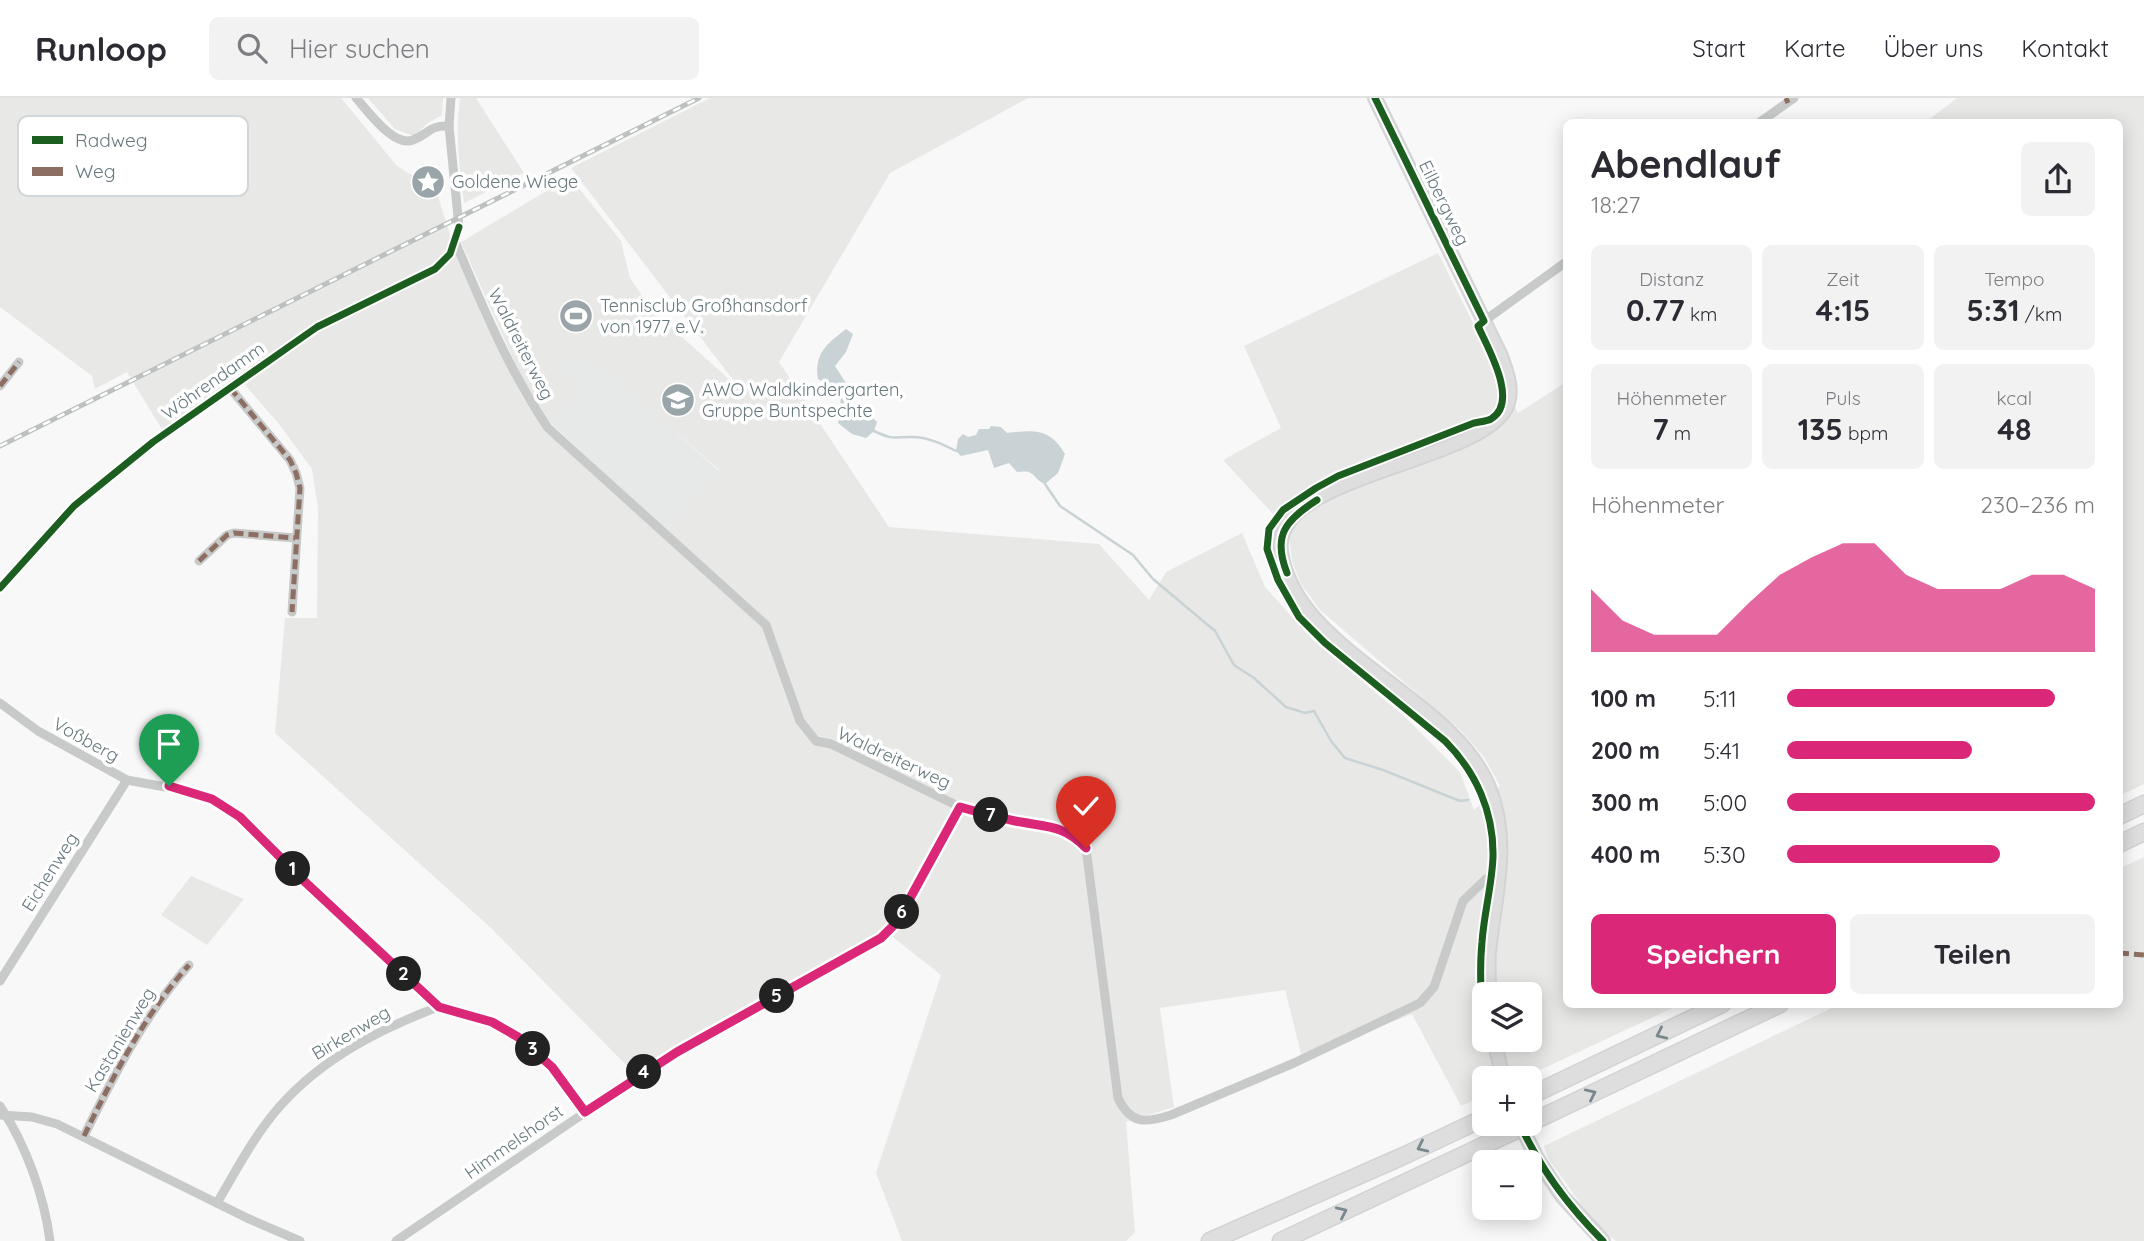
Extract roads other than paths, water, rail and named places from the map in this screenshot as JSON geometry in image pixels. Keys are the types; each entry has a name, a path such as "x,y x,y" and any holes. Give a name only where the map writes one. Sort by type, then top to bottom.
{"highway":[{"path":"2123,814 2144,804"},
{"path":"2123,842 2144,832"},
{"path":"1542,1090 1714,1008"},
{"path":"1542,1117 1772,1008"},
{"path":"1210,1241 1472,1124"},
{"path":"1281,1241 1502,1136"}],"main road":[{"name":"Eilbergweg","path":"1375,98 1484,321 1508,377 1510,394 1497,421 1474,436 1349,483 1304,508 1284,528 1281,550 1285,570 1294,589 1325,629 1442,726 1458,741 1478,767 1488,784 1502,835 1499,879"},
{"path":"1489,982 1489,954 1499,879"},
{"path":"1526,1136 1562,1196 1602,1241"}],"street":[{"path":"356,98 395,138 404,142 412,141 436,125 449,126"},
{"name":"Wöhrendamm","path":"0,589 74,506 153,442 317,327 435,269 450,254 459,227 449,126 451,98"},
{"path":"1764,119 1789,100"},
{"name":"Waldreiterweg","path":"454,239 490,324 525,394 548,428 766,625 800,721 817,741 831,744 960,807 1014,821 1056,827 1074,835 1086,848 1118,1098 1125,1111 1137,1119 1152,1121 1171,1115 1294,1063 1420,1003 1434,987 1439,976 1463,901 1486,879 1499,879"},
{"path":"1484,321 1563,264"},
{"path":"0,386 19,362"},
{"path":"230,388 289,460 296,473 300,488 292,612"},
{"path":"199,561 227,535 234,533 296,538"},
{"name":"Voßberg","path":"0,703 37,731 127,780 198,793 233,811 439,1007 492,1022 518,1037 552,1067 585,1112"},
{"name":"Eichenweg","path":"0,981 127,780"},
{"name":"Himmelshorst","path":"396,1241 677,1052 881,938 897,922 960,807"},
{"name":"Kastanienweg","path":"84,1136 108,1087 147,1021 189,965"},
{"name":"Birkenweg","path":"217,1203 265,1125 309,1078 372,1036 439,1007"},
{"path":"0,1106 27,1159 47,1220 50,1241"},
{"path":"3,1115 32,1117 57,1124 300,1241"}],"waterway":[{"path":"874,431 885,436 924,438 956,451"},
{"path":"1045,484 1060,506 1133,555 1153,579 1215,631 1234,665 1254,678 1286,707 1305,713 1314,711 1331,741 1345,758 1460,801 1468,800"}],"railway":[{"path":"0,446 699,98"}],"place":[{"name":"Goldene Wiege","path":"428,182"},
{"name":"Tennisclub Großhansdorf von 1977 e.V.","path":"576,316"},
{"name":"AWO Waldkindergarten, Gruppe Buntspechte","path":"678,400"}]}
